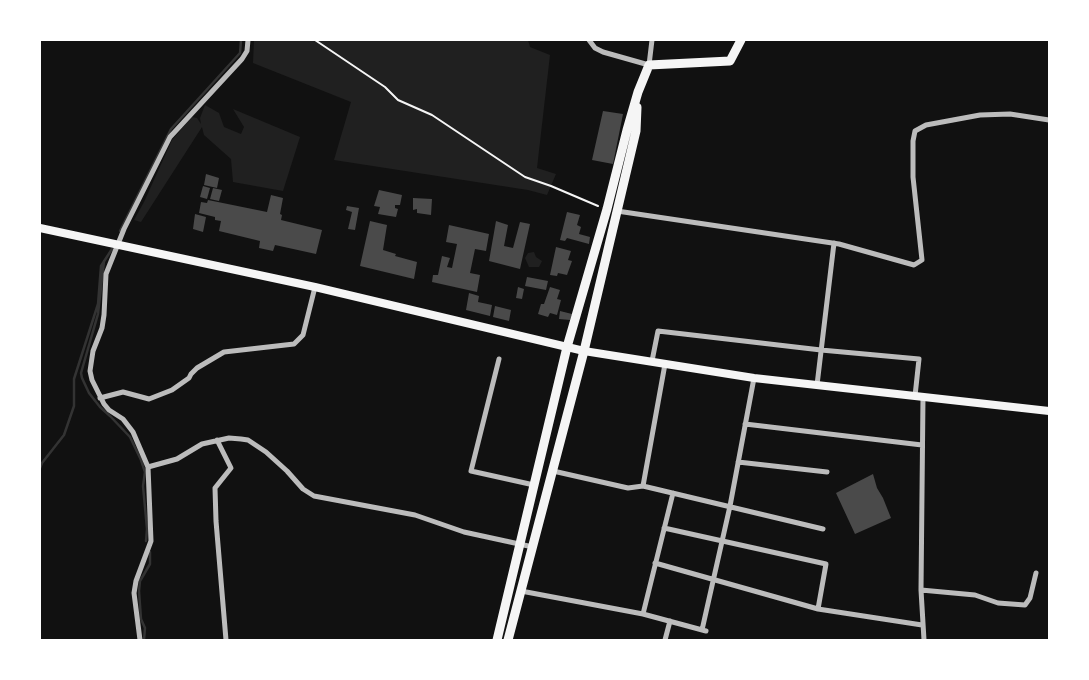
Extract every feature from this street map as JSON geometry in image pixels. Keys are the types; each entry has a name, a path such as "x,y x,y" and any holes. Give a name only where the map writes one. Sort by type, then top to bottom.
{"main road":[{"path":"497,640 568,347 607,209 626,130 638,92 649,66 730,60 741,40"},
{"path":"508,640 584,351 636,131 638,92"},
{"path":"40,228 315,288 584,351 754,378 1049,411"}],"street":[{"path":"140,640 134,593 136,581 151,541 148,466 128,425 110,410 100,398 92,380 89,367 104,315 106,274 117,245 170,137 242,59 247,51 248,40"},
{"path":"589,40 595,48 603,52 649,66 652,40"},
{"path":"617,211 834,243 914,264 922,260 913,177 913,141 915,131 926,125 980,115 1010,114 1049,120"},
{"path":"817,385 834,243"},
{"path":"100,398 123,392 149,399 172,390 189,378 197,368 224,352 294,344 304,335 315,288"},
{"path":"652,361 658,331 919,359 922,445 921,590 924,640"},
{"path":"498,359 471,471 534,485"},
{"path":"643,486 665,364"},
{"path":"521,591 643,614 704,631 754,378"},
{"path":"745,424 922,445"},
{"path":"148,466 177,459 202,444 217,440 242,439 253,443 266,452 303,489 314,496 415,515 464,532 533,547"},
{"path":"217,440 232,468 215,488 226,640"},
{"path":"738,462 827,472"},
{"path":"553,471 628,488 643,486 823,529"},
{"path":"643,614 673,493"},
{"path":"664,528 826,564 818,609"},
{"path":"655,563 818,609 922,625"},
{"path":"921,590 975,595 998,603 1025,605 1030,598 1036,573"},
{"path":"665,640 670,621"}],"path":[{"path":"315,40 385,87 398,100 432,115 525,177 607,209"}],"shaded area":[{"path":"254,40 528,40 530,47 550,55 537,168 556,174 547,195 528,190 334,160 351,102 253,63"},
{"path":"205,105 219,113 224,127 241,134 244,127 233,109 300,137 283,191 233,182 231,159 204,135 202,127 141,222 134,220 172,140 192,117 197,118 201,124 200,118"},
{"path":"534,252 536,257 542,261 539,267 529,267 525,258 528,253"}],"building":[{"path":"603,111 623,114 613,164 592,160"},
{"path":"206,174 219,178 217,188 204,185"},
{"path":"203,186 210,188 207,199 200,197"},
{"path":"213,188 222,190 219,201 210,199"},
{"path":"379,190 402,195 400,205 395,205 395,208 398,209 396,217 378,214 380,207 374,206"},
{"path":"271,195 283,198 280,214 282,215 281,220 322,230 316,254 275,245 273,251 259,248 260,241 219,231 221,221 215,220 215,217 199,213 201,202 207,203 208,200 267,212"},
{"path":"413,198 432,199 431,215 417,213 417,209 413,210"},
{"path":"347,206 359,208 355,230 348,229 352,212 346,210"},
{"path":"567,212 580,215 577,225 581,227 579,234 590,237 589,244 567,238 565,241 560,240"},
{"path":"195,214 206,217 203,232 193,229"},
{"path":"370,221 387,225 383,250 396,254 395,256 417,262 414,279 360,266"},
{"path":"496,221 508,225 504,246 513,248 520,222 530,224 520,269 489,261"},
{"path":"449,225 489,234 486,251 475,249 470,273 480,275 477,292 432,282 433,275 438,275 442,256 450,258 447,267 452,268 457,244 446,242"},
{"path":"556,247 571,251 568,260 572,261 567,275 558,273 557,276 550,275"},
{"path":"527,277 548,281 546,290 525,286"},
{"path":"518,287 524,289 522,299 516,298"},
{"path":"550,287 560,290 557,299 561,300 557,315 550,313 548,317 538,314"},
{"path":"469,293 479,296 478,302 492,305 490,316 466,310"},
{"path":"495,306 511,310 509,321 493,317"},
{"path":"560,311 572,314 570,320 559,319"},
{"path":"873,474 877,488 891,518 855,534 836,493"}],"waterway":[{"path":"120,231 171,129 240,53 241,40"},
{"path":"40,468 64,435 74,406 74,379 98,304 101,266 112,249"},
{"path":"104,261 98,314 81,373 89,393 130,437 141,460 145,472 143,486 147,529 146,541"},
{"path":"144,640 145,628 141,619 139,591 140,581 150,564 150,552"}]}
